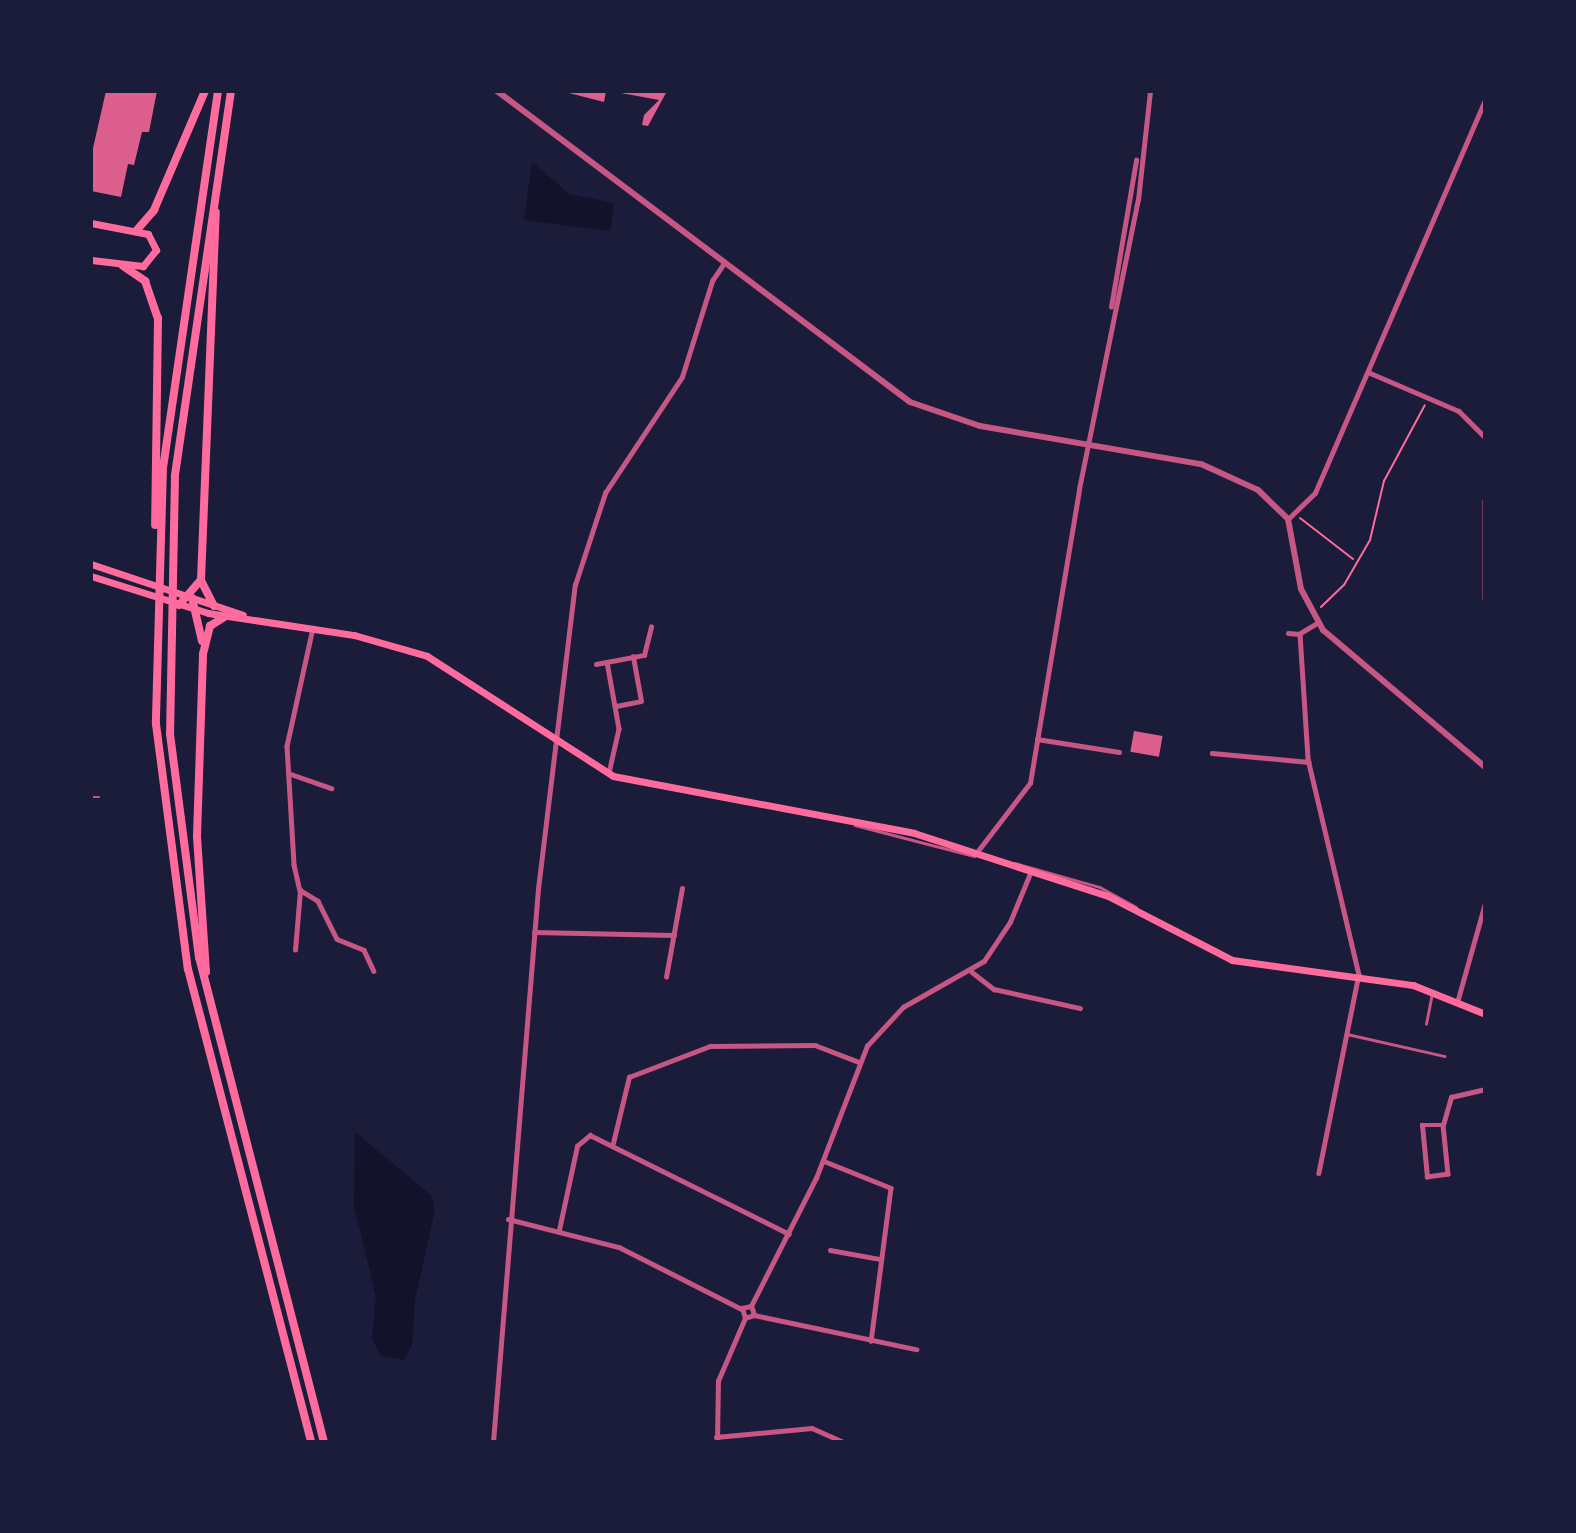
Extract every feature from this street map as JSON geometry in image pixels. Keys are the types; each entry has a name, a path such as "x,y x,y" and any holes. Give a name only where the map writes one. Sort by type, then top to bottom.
{"highway":[{"path":"136,231 154,210 205,91"},
{"path":"157,544 169,415 218,91"},
{"path":"231,91 182,411 169,571 167,628 175,796 207,993 217,1038 324,1442"},
{"path":"179,605 191,597 201,580 215,195"},
{"path":"123,266 145,281 158,318 155,624 162,793 194,993 204,1037 311,1442"},
{"path":"201,580 214,606"},
{"path":"191,597 199,611 203,654 197,836 207,993"},
{"path":"203,654 210,626 226,616"}],"main road":[{"path":"91,223 136,231 153,239 155,255 143,266 123,266 91,260"},
{"path":"91,564 253,618"},
{"path":"91,576 199,611 313,628 441,662 609,774 906,831 1031,870 1142,911 1241,962 1360,974 1433,991 1458,999 1485,1014"}],"street":[{"path":"497,91 910,402 980,426 1219,470 1264,494 1288,519 1297,572 1312,614 1318,623 1485,767"},
{"path":"977,852 1026,792 1150,91"},
{"path":"1288,519 1315,493 1485,100"},
{"path":"492,1442 508,1219 534,932 571,602 588,533 615,475 682,377 712,281 724,263"},
{"path":"1368,372 1429,397 1472,419 1485,437"},
{"path":"1485,501 1485,598"},
{"path":"1288,633 1300,634 1318,623"},
{"path":"596,664 644,655 651,627"},
{"path":"295,950 300,890 287,746 313,628"},
{"path":"1300,634 1309,762 1360,974 1319,1173"},
{"path":"616,706 641,701 633,657"},
{"path":"607,662 619,735 609,774"},
{"path":"1037,739 1119,752"},
{"path":"1212,753 1309,762"},
{"path":"288,774 331,788"},
{"path":"742,1309 751,1306 824,1161 859,1062 897,1012 972,972 1010,922 1031,870"},
{"path":"666,977 682,888"},
{"path":"300,890 318,901 337,939 364,950 374,971"},
{"path":"1458,999 1485,903"},
{"path":"534,932 674,935"},
{"path":"972,972 998,990 1080,1008"},
{"path":"613,1143 629,1077 710,1046 815,1045 859,1062"},
{"path":"1443,1125 1422,1125 1427,1177 1448,1174 1443,1125 1451,1097 1485,1089"},
{"path":"559,1230 580,1139 590,1135 613,1143 789,1234"},
{"path":"824,1161 891,1188 871,1341"},
{"path":"508,1219 619,1247 742,1309 745,1318 718,1381 716,1439 812,1428 843,1442"},
{"path":"830,1250 880,1259"},
{"path":"751,1306 754,1315"},
{"path":"745,1318 754,1315 916,1349"}],"lane":[{"path":"91,797 99,797"},
{"path":"832,818 1100,887 1142,911"},
{"path":"1426,1024 1433,991"},
{"path":"1347,1034 1446,1056"}],"path":[{"path":"1312,614 1340,590 1354,560 1372,535 1384,481 1429,397"},
{"path":"1295,515 1354,560"}],"shaded area":[{"path":"532,162 569,194 614,203 610,231 524,220"},
{"path":"355,1132 432,1196 435,1210 415,1300 412,1345 404,1360 380,1355 372,1338 376,1297 354,1206"}],"building":[{"path":"106,91 157,91 149,132 142,132 134,165 128,164 121,197 91,191 91,157"},
{"path":"561,91 606,91 604,102"},
{"path":"610,91 667,91 648,126 642,125 644,115 659,100"},
{"path":"1134,731 1163,736 1159,757 1130,752"}]}
